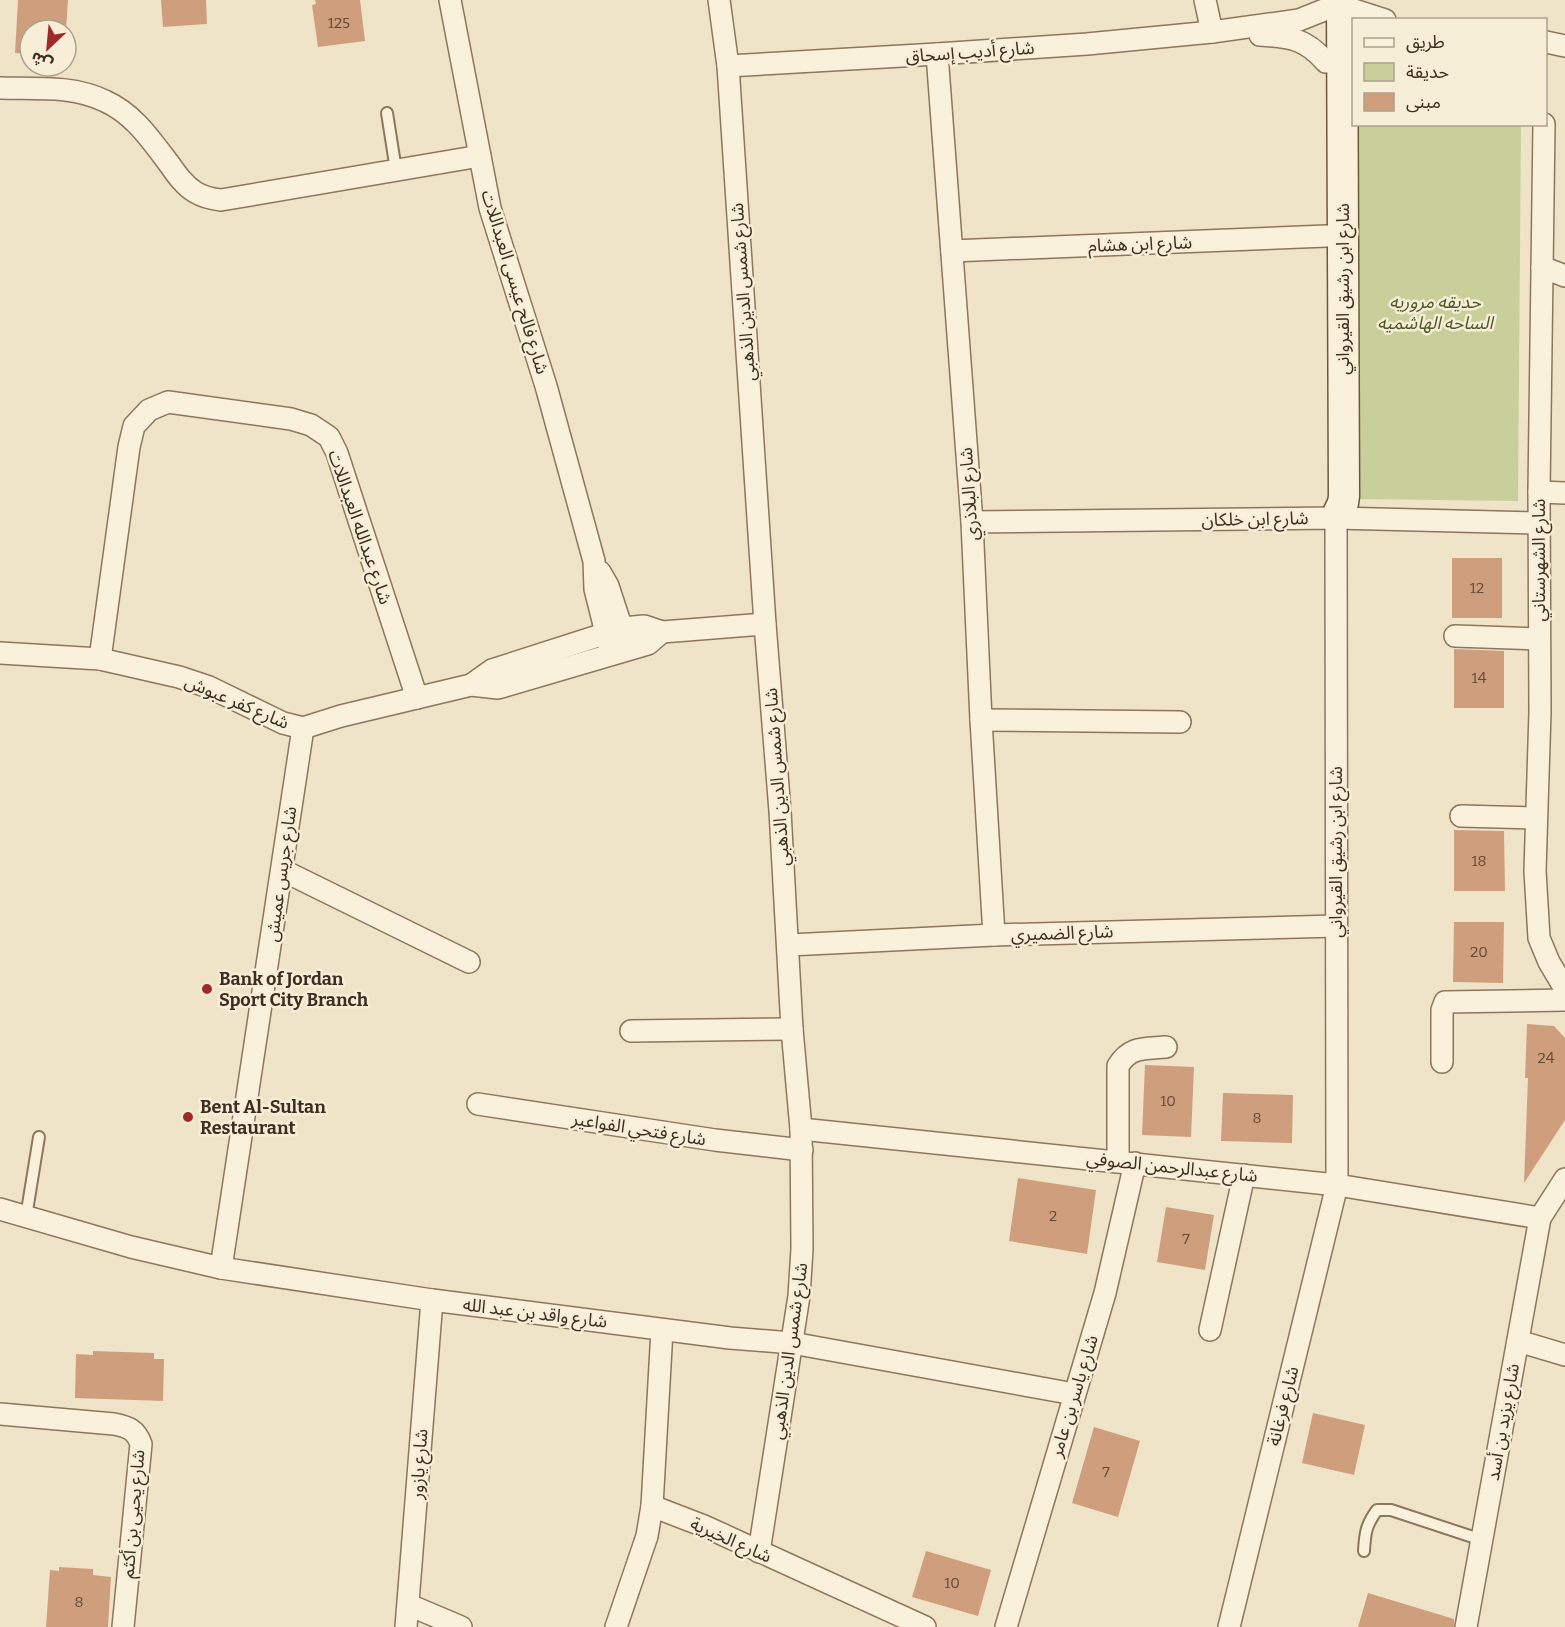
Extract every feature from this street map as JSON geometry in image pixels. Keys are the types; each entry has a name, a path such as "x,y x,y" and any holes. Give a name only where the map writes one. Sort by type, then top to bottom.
{"main road":[{"path":"1333,3 1340,57"},
{"name":"شارع ابن رشيق القيرواني","path":"1336,518 1331,503 1327,236 1340,57"},
{"name":"شارع ابن رشيق القيرواني","path":"1336,518 1344,496 1340,57"}],"street":[{"name":"شارع فالح عيسى العبداللات","path":"450,0 490,208 546,386 594,561 608,586 617,641"},
{"name":"شارع شمس الدين الذهبي","path":"719,0 728,66 789,945 792,1029 802,1139 802,1249 799,1296 759,1552"},
{"path":"1205,0 1212,32"},
{"path":"1333,3 1379,18"},
{"name":"شارع أديب إسحاق","path":"728,66 1087,44 1212,32 1299,20 1333,3"},
{"name":"شارع أديب إسحاق","path":"1212,32 1296,39 1316,51 1340,57"},
{"path":"1547,42 1565,46"},
{"name":"شارع البلاذري","path":"937,54 972,522 994,935"},
{"path":"0,88 66,89 87,93 106,101 125,112 141,126 186,185 209,198 222,200 480,156"},
{"name":"شارع الشهرستاني","path":"1544,126 1539,492 1539,712 1535,870 1539,938 1548,962 1565,989"},
{"name":"شارع ابن هشام","path":"952,251 1327,236"},
{"path":"1542,267 1565,276"},
{"name":"شارع عبدالله العبداللات","path":"100,659 129,447 134,426 148,410 168,402 291,419 311,425 330,437 417,698"},
{"path":"1539,492 1565,493"},
{"name":"شارع ابن خلكان","path":"972,522 1336,518 1539,523"},
{"name":"شارع ابن رشيق القيرواني","path":"1336,518 1336,1185"},
{"name":"شارع كفر عبوش","path":"0,653 100,659 179,677 209,687 283,723 303,728 341,716 471,686 498,688 617,641 648,644 662,632 765,624"},
{"path":"1455,636 1539,639"},
{"path":"981,720 1180,722"},
{"name":"شارع جريس عميش","path":"221,1268 303,728"},
{"path":"1461,816 1535,818"},
{"path":"282,870 469,963"},
{"name":"شارع الضميري","path":"789,945 994,935 1336,926"},
{"path":"1442,1062 1442,1010 1446,1002 1565,1000"},
{"path":"631,1031 792,1029"},
{"name":"شارع ياسر بن عامر","path":"1006,1627 1105,1293 1126,1162 1118,1066 1124,1056 1130,1052 1166,1047"},
{"name":"شارع فتحي الفواعير","path":"478,1104 715,1140 802,1139"},
{"name":"شارع عبدالرحمن الصوفي","path":"802,1139 1126,1162 1336,1185 1540,1218"},
{"path":"1210,1330 1244,1175"},
{"path":"1540,1218 1565,1179"},
{"name":"شارع فرغانة","path":"1229,1627 1336,1185"},
{"name":"شارع واقد بن عبد الله","path":"0,1209 131,1247 221,1268 432,1300 662,1330 792,1343 1074,1394"},
{"name":"شارع يزيد بن أسد","path":"1466,1627 1540,1218"},
{"name":"شارع يازور","path":"406,1627 432,1300"},
{"path":"616,1627 647,1536 652,1506 662,1330"},
{"path":"1518,1341 1565,1355"},
{"name":"شارع يحيى بن أكثم","path":"0,1414 114,1424 132,1428 137,1435 141,1444 123,1627"},
{"name":"شارع الخيرية","path":"652,1506 704,1526 925,1627"},
{"path":"409,1605 461,1627"}],"lane":[{"path":"387,113 396,170"},
{"path":"26,1217 39,1137"},
{"path":"1364,1551 1368,1521 1377,1510 1391,1510 1482,1540"}],"green space":[{"name":"حديقه مروريه الساحه الهاشميه","path":"1354,126 1521,126 1518,501 1350,499"}],"building":[{"path":"18,0 68,0 67,18 18,18 18,53 15,53"},
{"path":"161,0 206,0 207,24 163,27"},
{"path":"315,0 360,0 365,41 318,47 312,5 316,4"},
{"path":"1452,558 1502,558 1502,618 1452,618"},
{"path":"1454,649 1504,651 1504,708 1454,708"},
{"path":"1454,830 1504,831 1505,891 1454,891"},
{"path":"1454,922 1504,922 1503,983 1453,982"},
{"path":"1527,1024 1554,1026 1565,1038 1565,1120 1524,1183 1528,1078 1525,1078"},
{"path":"1145,1065 1194,1067 1191,1137 1142,1135"},
{"path":"1223,1093 1293,1095 1292,1143 1221,1141"},
{"path":"1018,1178 1096,1190 1087,1254 1009,1241"},
{"path":"1166,1207 1214,1215 1205,1270 1157,1262"},
{"path":"93,1351 154,1353 154,1359 164,1359 163,1401 75,1398 76,1354 93,1355"},
{"path":"1313,1413 1365,1425 1354,1475 1302,1463"},
{"path":"1094,1427 1140,1441 1118,1517 1072,1503"},
{"path":"926,1551 991,1570 978,1616 912,1597"},
{"path":"59,1567 93,1569 93,1575 111,1577 108,1627 46,1627 50,1570 59,1571"},
{"path":"1368,1593 1454,1619 1454,1627 1358,1627"}],"place":[{"name":"Bank of Jordan Sport City Branch","path":"207,989"},
{"name":"Bent Al-Sultan Restaurant","path":"188,1117"}]}
